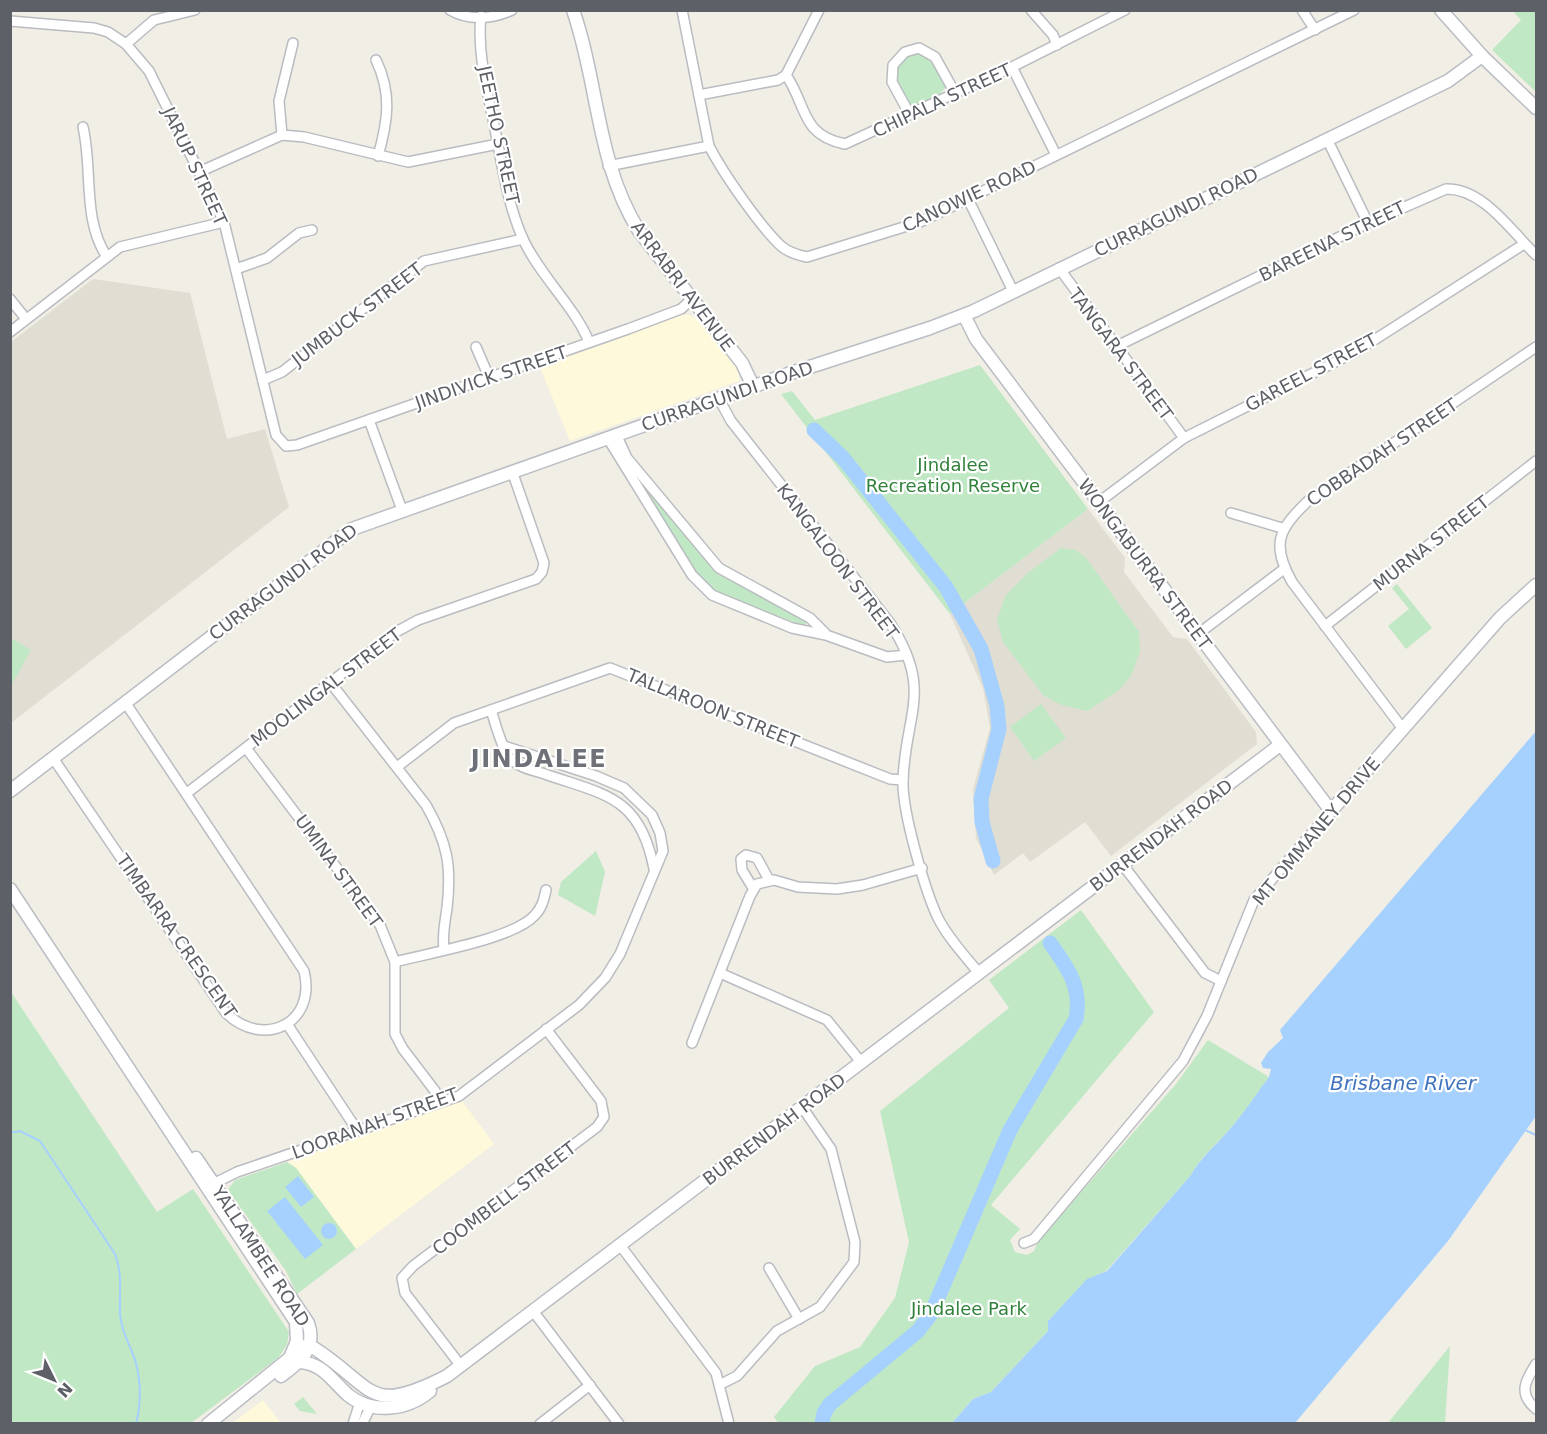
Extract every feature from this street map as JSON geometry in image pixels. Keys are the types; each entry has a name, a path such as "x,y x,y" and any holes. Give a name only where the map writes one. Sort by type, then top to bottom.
{"street":[{"path":"126,44 154,20 195,10"},
{"path":"450,10 468,17 478,13 498,15 512,10"},
{"name":"ARRABRI AVENUE","path":"573,10 585,51 608,166 625,210 742,363 753,386"},
{"name":"CANOWIE ROAD","path":"682,10 709,146 719,165 775,239 792,253 807,257 920,222 1354,10"},
{"path":"699,95 778,80 786,75 819,10"},
{"path":"1031,10 1053,35 1057,45"},
{"name":"CHIPALA STREET","path":"786,75 805,118 823,137 832,142 845,144 857,141 1012,67 1125,10"},
{"path":"1302,10 1315,30"},
{"path":"1441,10 1482,56 1536,108"},
{"name":"JEETHO STREET","path":"478,13 485,76 508,194 524,239 548,282 584,330 589,342"},
{"name":"JARUP STREET","path":"10,21 94,28 108,32 126,44 149,71 224,222 276,435 286,446"},
{"path":"282,135 279,101 292,43"},
{"path":"910,115 892,82 893,65 905,52 919,48 935,57 955,93"},
{"name":"CURRAGUNDI ROAD","path":"10,791 338,537 361,524 753,386 964,315 1448,81 1482,56"},
{"path":"376,60 382,73 388,101 386,126 378,156"},
{"path":"1012,67 1056,155"},
{"path":"83,127 87,146 94,234 107,257"},
{"path":"200,172 282,135 304,137 378,156 414,162 498,144"},
{"path":"1327,139 1368,223"},
{"path":"608,166 709,146"},
{"name":"BAREENA STREET","path":"1115,347 1435,192 1459,189 1479,200 1536,255"},
{"path":"968,199 1013,291"},
{"path":"10,332 107,257 133,242 224,222"},
{"path":"236,269 267,258 299,233 312,230"},
{"name":"JUMBUCK STREET","path":"263,380 282,372 424,261 524,239"},
{"name":"GAREEL STREET","path":"1099,502 1184,438 1357,351 1524,244"},
{"name":"TANGARA STREET","path":"1059,268 1184,438"},
{"path":"10,299 26,319"},
{"name":"JINDIVICK STREET","path":"286,446 297,445 670,314 693,299"},
{"name":"WONGABURRA STREET","path":"964,315 976,339 1331,811"},
{"path":"476,347 489,377"},
{"name":"COBBADAH STREET","path":"1282,528 1308,501 1536,347"},
{"name":"KANGALOON STREET","path":"718,399 731,421 890,623 906,655 916,694 903,780 904,797 922,868 938,918 979,973"},
{"path":"369,420 402,510"},
{"path":"612,435 627,458 714,564 730,576 810,618 830,636"},
{"path":"612,435 634,484 703,588 715,596 792,628 830,636 884,657 894,658 906,655"},
{"name":"MURNA STREET","path":"1325,626 1536,461"},
{"name":"MOOLINGAL STREET","path":"187,793 330,682 408,625 529,582 542,572 544,563 512,471"},
{"path":"1231,513 1282,528 1279,548 1284,569 1403,729"},
{"path":"1198,634 1284,569"},
{"name":"MT OMMANEY DRIVE","path":"1024,1243 1034,1239 1170,1078 1198,1036 1254,900 1500,618 1536,585"},
{"name":"TALLAROON STREET","path":"397,767 454,723 610,668 890,779 903,780"},
{"path":"330,682 426,805 438,826 448,853 450,879 442,936 444,950"},
{"path":"125,702 304,971 307,987 305,1001 287,1024 357,1130"},
{"path":"491,710 504,747 516,764 608,797 628,809 647,837 654,869"},
{"name":"BURRENDAH ROAD","path":"302,1353 337,1365 358,1385 372,1392 389,1396 404,1396 447,1376 1280,745"},
{"name":"LOORANAH STREET","path":"210,1186 237,1172 459,1096 579,1005 605,978 630,934 663,851 660,833 652,816 624,788 596,776 504,747"},
{"name":"UMINA STREET","path":"246,748 373,913 387,938 395,962 395,1034 403,1049 435,1091 440,1102"},
{"name":"TIMBARRA CRESCENT","path":"53,758 226,1012 251,1030 269,1031 287,1024"},
{"path":"753,888 740,866 741,859 746,855 758,858 769,880"},
{"path":"1123,865 1205,973 1221,981"},
{"path":"692,1043 753,888 759,882 769,880 798,887 837,889 863,885 922,868"},
{"name":"YALLAMBEE ROAD","path":"10,889 210,1186 296,1322 302,1353 285,1363 226,1414 208,1424"},
{"path":"395,962 478,943 528,921 543,902 546,890"},
{"path":"720,974 827,1020 861,1062"},
{"name":"COOMBELL STREET","path":"461,1366 405,1293 402,1278 413,1266 597,1127 604,1118 601,1101 546,1029"},
{"path":"720,1384 737,1376 777,1331 820,1307 855,1262 857,1249 831,1149 802,1107"},
{"path":"620,1245 712,1368 720,1384 729,1424"},
{"path":"769,1268 799,1319"},
{"path":"533,1311 619,1424"},
{"path":"302,1353 335,1379 345,1392 365,1404 395,1408 412,1403 447,1376"},
{"path":"1536,1364 1524,1382 1524,1390 1530,1403 1536,1409"},
{"path":"540,1424 590,1385"},
{"path":"353,1424 372,1392"},
{"path":"362,1424 365,1404"}],"shaded area":[{"path":"93,279 190,293 227,439 265,429 289,507 11,723 11,342"},
{"path":"686,314 697,318 739,371 739,381 570,441 539,365"},
{"path":"1088,509 1125,558 1124,572 1173,637 1187,639 1256,732 1257,744 1111,856 1085,822 1030,862 1023,853 994,875 976,838 973,789 990,728 983,688 950,614"},
{"path":"462,1101 494,1144 356,1249 296,1168 287,1162"},
{"path":"263,1400 281,1423 232,1423 238,1419"}],"green space":[{"path":"1513,11 1536,11 1536,92 1492,50 1521,20"},
{"path":"919,52 932,60 947,85 941,93 931,99 910,105 898,87 898,68 905,55"},
{"name":"Jindalee Recreation Reserve","path":"980,365 1088,509 950,614 781,394 792,391 815,420"},
{"path":"639,480 717,574 802,617 807,621 805,626 716,593 702,583"},
{"path":"1061,548 1076,550 1087,559 1139,632 1140,652 1131,676 1118,691 1087,711 1061,705 1043,695 1003,642 997,619 1006,595 1029,572"},
{"path":"1397,584 1432,628 1406,649 1388,626 1409,609 1392,588"},
{"path":"10,638 31,650 11,686"},
{"path":"1041,704 1066,738 1034,761 1010,727"},
{"path":"596,851 605,872 595,916 558,895 561,882"},
{"name":"Jindalee Park","path":"1081,910 1154,1012 991,1205 1020,1229 1010,1240 1015,1252 1027,1255 1034,1251 1039,1240 1176,1084 1208,1040 1269,1077 1233,1126 1205,1155 1191,1175 1106,1271 1087,1280 1048,1321 1048,1331 991,1392 973,1399 952,1423 779,1424 774,1417 815,1366 860,1347 895,1298 909,1242 880,1111 1009,1008 989,980"},
{"path":"11,992 157,1212 193,1189 289,1332 287,1345 278,1358 191,1423 11,1423"},
{"path":"287,1162 296,1168 356,1249 297,1294 286,1271 228,1190 235,1180"},
{"path":"1450,1346 1445,1423 1388,1423"},
{"path":"303,1397 317,1414 300,1411 294,1404"}],"water":[{"name":"Brisbane River","path":"1536,731 1536,1116 1448,1241 1295,1423 952,1423 973,1399 991,1392 1048,1331 1048,1321 1087,1279 1107,1271 1230,1129 1269,1077 1271,1069 1263,1068 1261,1063 1268,1052 1283,1038 1280,1030"},
{"path":"298,1176 314,1197 301,1207 285,1187"},
{"path":"285,1197 323,1245 305,1259 267,1211"},
{"path":"329,1223 335,1225 337,1231 335,1237 329,1239 323,1237 321,1231 323,1225"}],"waterway":[{"path":"814,430 843,458 946,587 981,649 997,706 999,729 981,799 982,822 993,861"},
{"path":"822,1424 824,1413 830,1404 918,1331 931,1314 1010,1130 1076,1019 1077,997 1072,978 1050,943"},
{"path":"1525,1130 1536,1135"},
{"path":"10,1133 20,1131 40,1141 115,1254 120,1276 121,1321 136,1363 140,1386 136,1424"}],"district":[{"name":"JINDALEE","path":"539,759"}]}
